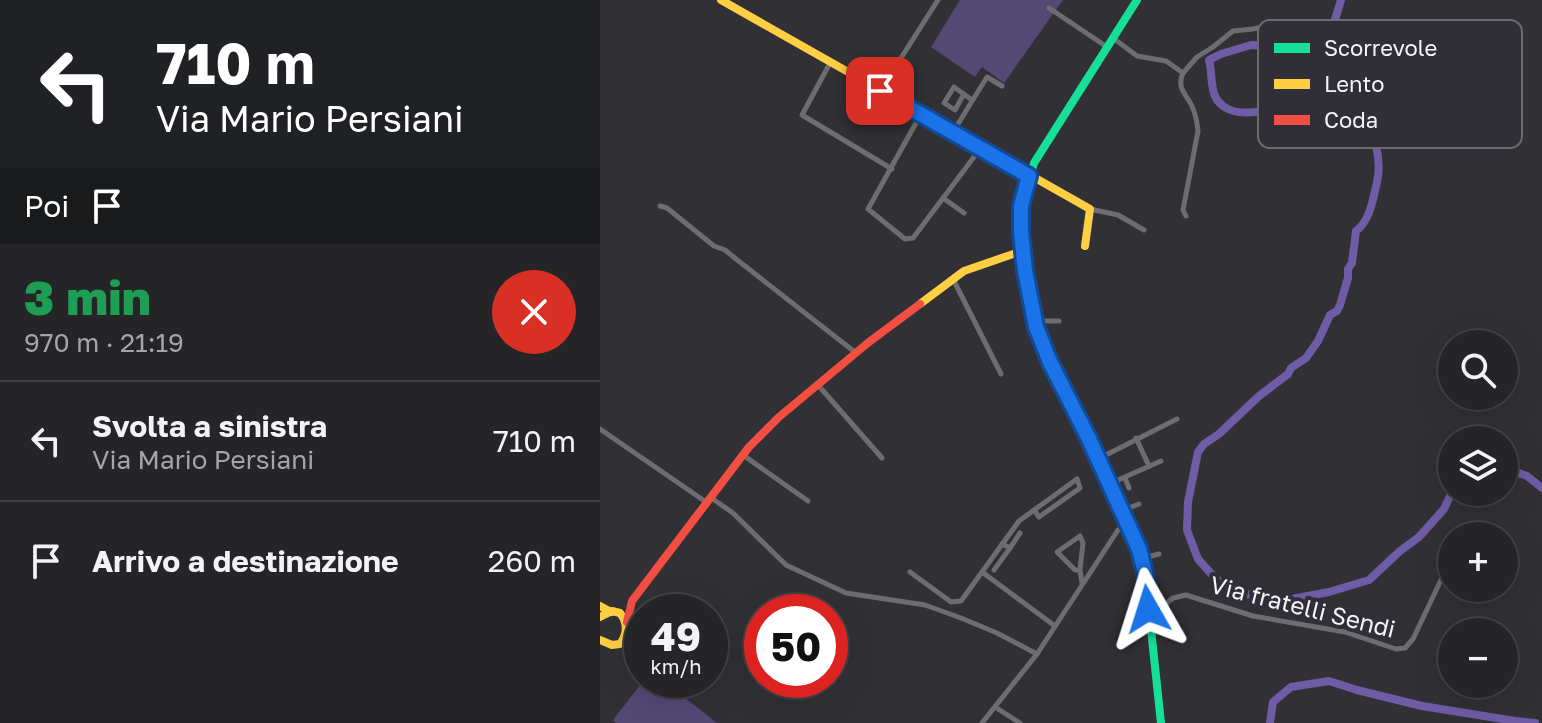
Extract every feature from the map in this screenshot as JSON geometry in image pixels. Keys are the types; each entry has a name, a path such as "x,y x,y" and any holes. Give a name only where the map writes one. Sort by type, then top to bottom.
{"main road":[{"path":"721,0 1090,209 1085,246"},
{"path":"1137,0 1034,163 1021,206 1022,251 1034,321 1050,362 1146,558 1148,609 1161,723"},
{"path":"637,594 743,455 779,417 869,342 964,271 1022,251"},
{"path":"600,617 624,605"},
{"path":"600,606 624,619"},
{"path":"600,640 610,645"},
{"path":"600,648 624,640"}],"street":[{"path":"880,91 938,0"},
{"path":"1049,8 1107,47"},
{"path":"1186,216 1183,210 1198,131 1192,106 1179,82 1197,57 1233,31 1258,28"},
{"path":"1113,38 1137,56 1166,61 1183,73"},
{"path":"830,63 802,115 892,169"},
{"path":"952,133 987,77 1002,86"},
{"path":"964,94 955,110 944,103 954,87 964,94 972,100"},
{"path":"921,114 868,209 905,239 913,238 980,149"},
{"path":"943,198 964,213"},
{"path":"660,206 667,208 714,246 725,250 857,353"},
{"path":"1090,209 1118,215 1144,230"},
{"path":"953,279 1001,374"},
{"path":"1034,321 1059,321"},
{"path":"818,385 882,458"},
{"path":"1098,459 1177,419"},
{"path":"600,429 733,513 786,565 846,593 925,605 997,633 1037,654"},
{"path":"1136,438 1149,466"},
{"path":"743,455 808,501"},
{"path":"1109,484 1161,461"},
{"path":"1125,478 1129,488"},
{"path":"910,572 951,602 961,601 1019,521 1077,479"},
{"path":"1121,511 1139,504"},
{"path":"982,723 1037,654 1118,530 1128,525"},
{"path":"994,570 1020,533"},
{"path":"1080,570 1075,570 1057,552 1080,536 1083,543 1080,570 1083,584"},
{"path":"1002,544 1010,548"},
{"path":"1146,558 1159,554"},
{"path":"982,572 1055,626"},
{"name":"Via fratelli Sendi","path":"1148,609 1159,609 1173,598 1186,595 1253,616 1325,627 1401,649 1413,639 1438,586"},
{"path":"995,707 1020,723"}],"shaded area":[{"path":"960,0 1063,0 1004,83 982,67 975,77 931,47"},
{"path":"630,698 685,698 717,723 616,723 613,720"}],"waterway":[{"path":"1335,20 1341,0"},
{"path":"1258,45 1209,60 1212,88 1221,105 1237,112 1258,111"},
{"path":"1376,148 1379,164 1374,195 1365,222 1356,231 1352,263 1340,305 1330,315 1306,358 1198,452 1188,502 1187,530 1198,559 1215,578 1236,592 1272,599 1292,599 1369,580 1419,537 1445,506"},
{"path":"1518,473 1542,488"},
{"path":"1270,723 1273,702 1291,687 1329,681 1422,706 1535,723"}],"traffic: fast":[{"path":"1137,0 1034,163 1021,206 1021,231 1036,327 1139,549 1145,573 1161,723"}],"traffic: slow":[{"path":"721,0 1090,209 1085,246"},
{"path":"920,304 964,271 1022,251"},
{"path":"600,606 611,612"},
{"path":"600,617 612,611 620,613 626,628 620,644 612,645 600,640"}],"traffic: jam":[{"path":"637,594 749,447 779,417 920,304"}],"route":[{"path":"880,91 1029,176 1021,206 1021,231 1036,327 1139,549 1148,609"}]}
